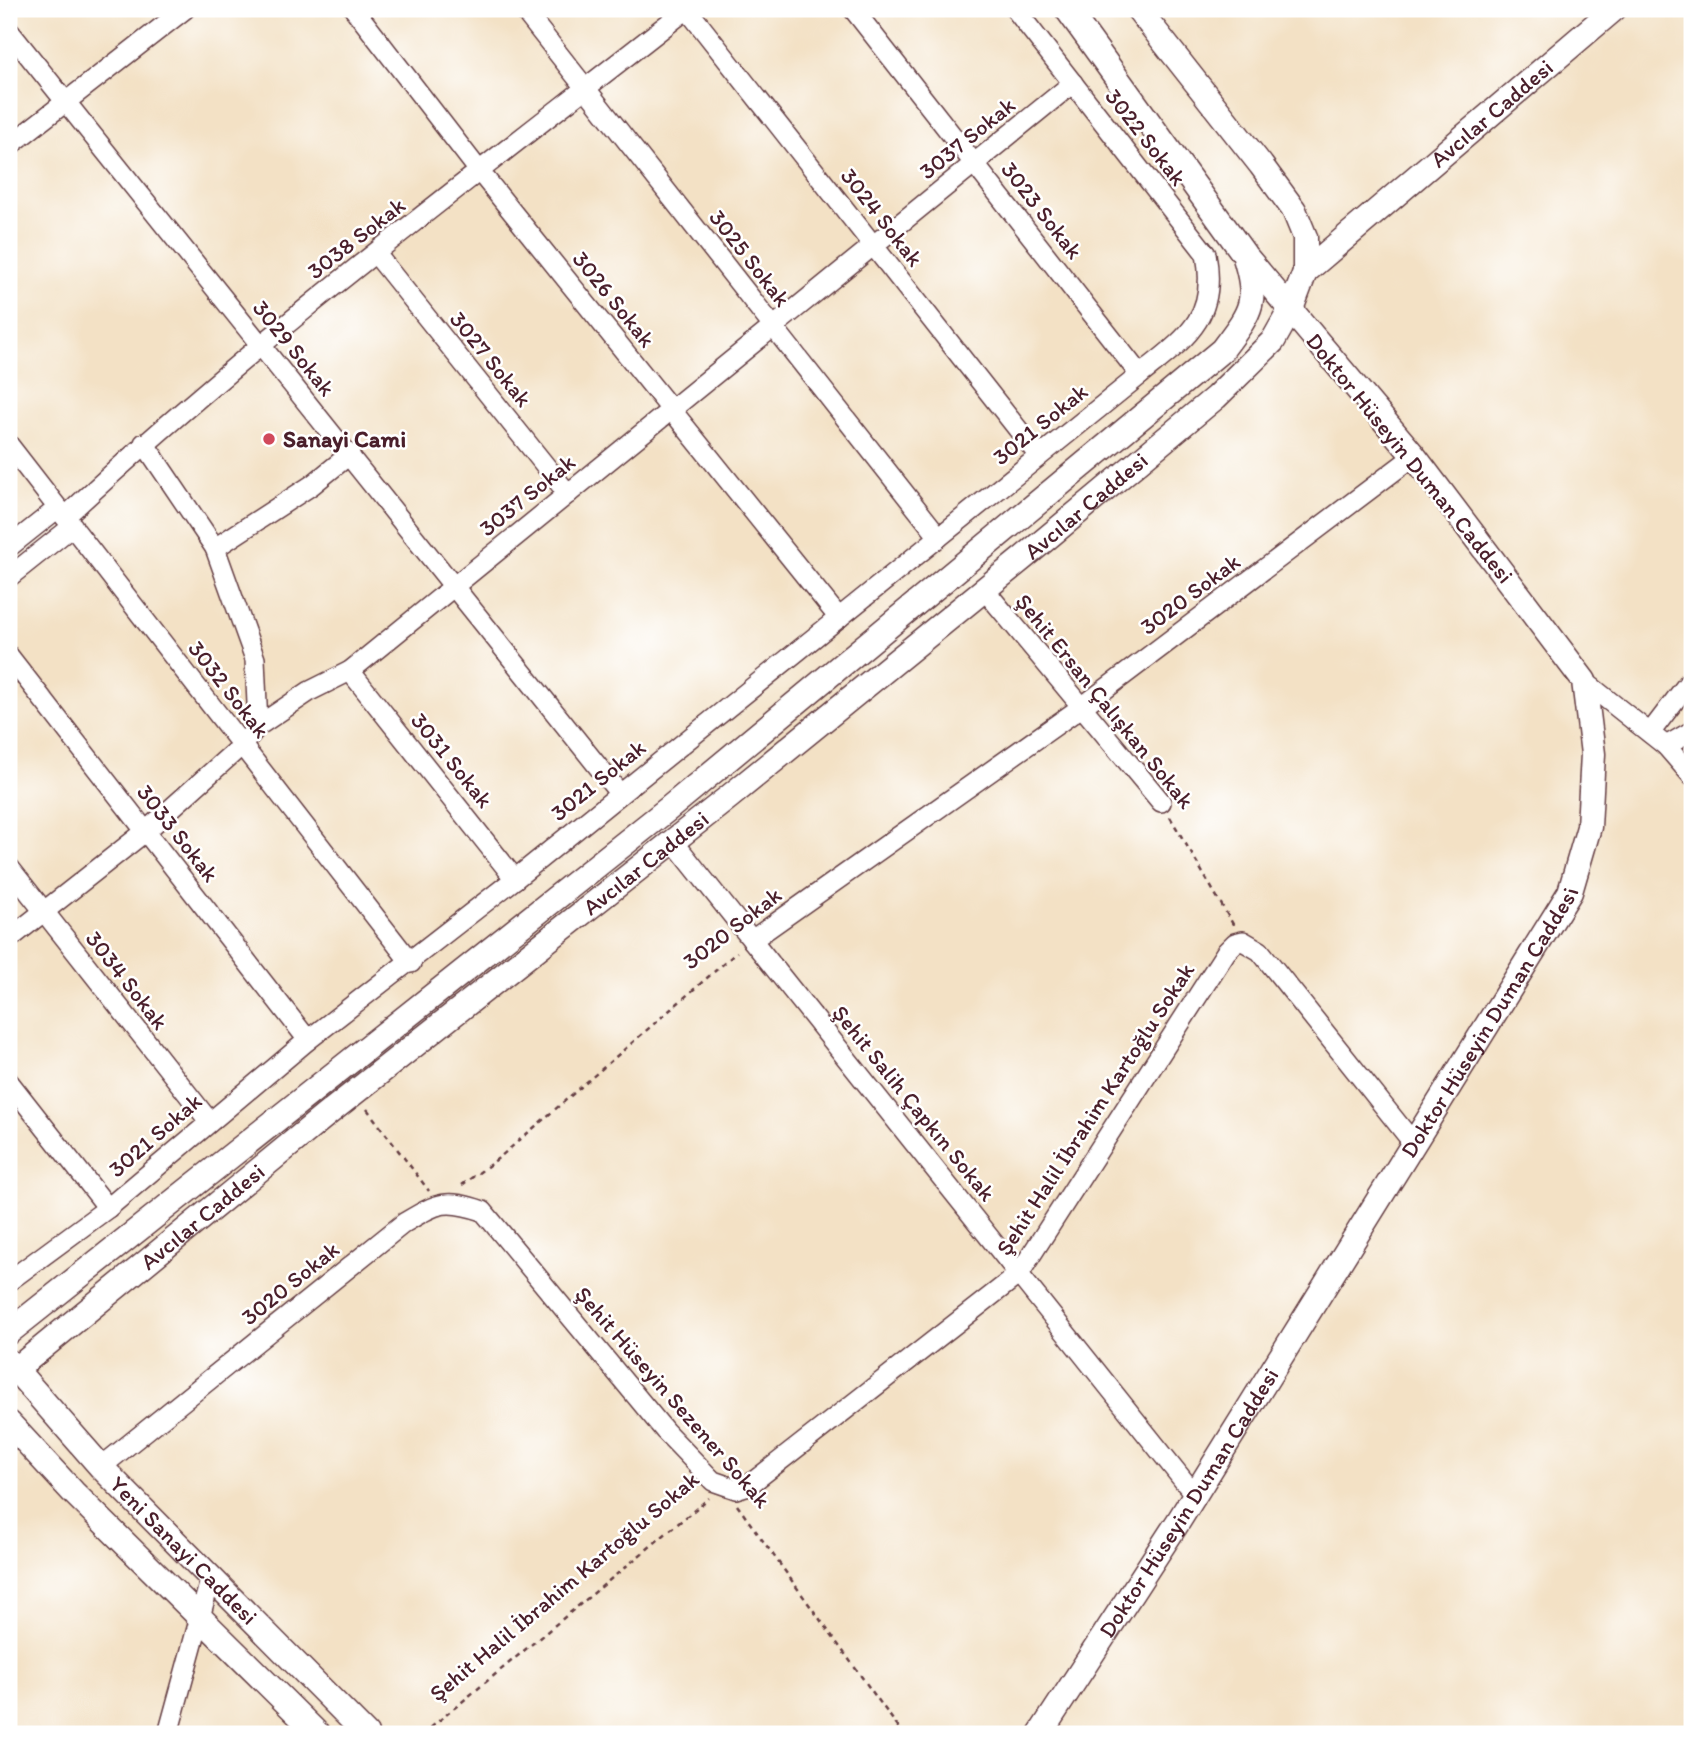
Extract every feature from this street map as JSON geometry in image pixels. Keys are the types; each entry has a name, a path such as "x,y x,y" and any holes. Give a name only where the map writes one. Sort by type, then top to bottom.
{"main road":[{"name":"Doktor Hüseyin Duman Caddesi","path":"1040,1734 1195,1495 1570,892 1589,827 1593,754 1584,681 1414,456 1244,254 1067,9"},
{"name":"Doktor Hüseyin Duman Caddesi","path":"1138,9 1294,210 1306,237 1305,272 1291,309 1273,341"},
{"name":"Avcılar Caddesi","path":"1305,272 1614,9"},
{"name":"Doktor Hüseyin Duman Caddesi","path":"1244,254 1253,297 1245,319"},
{"name":"Avcılar Caddesi","path":"9,1332 689,792 1195,374 1222,350 1245,319"},
{"name":"Avcılar Caddesi","path":"11,1369 984,589 1216,397 1273,341"},
{"name":"Yeni Sanayi Caddesi","path":"11,1369 102,1467 366,1734"},
{"name":"Yeni Sanayi Caddesi","path":"9,1423 73,1492 318,1734"}],"street":[{"path":"9,146 185,9"},
{"name":"3026 Sokak","path":"354,9 480,172 839,618"},
{"name":"3025 Sokak","path":"523,9 939,537"},
{"name":"3038 Sokak","path":"9,577 66,517 144,443 259,346 687,9"},
{"name":"3024 Sokak","path":"687,9 1039,456"},
{"name":"3023 Sokak","path":"853,9 1140,375"},
{"name":"3022 Sokak","path":"1015,9 1206,254 1211,289 1207,306"},
{"name":"3029 Sokak","path":"9,31 620,794"},
{"name":"3037 Sokak","path":"9,939 146,831 242,745 258,726 310,691 349,671 1073,83"},
{"name":"3027 Sokak","path":"376,254 568,494"},
{"name":"3021 Sokak","path":"9,1281 108,1208 308,1040 516,879 1140,375 1187,335 1207,306"},
{"path":"144,443 215,548 255,659 258,726"},
{"name":"3032 Sokak","path":"9,445 411,962"},
{"path":"215,548 312,485 350,454"},
{"name":"3020 Sokak","path":"752,940 1083,706 1414,456"},
{"name":"3038 Sokak","path":"9,547 66,517"},
{"name":"Şehit Ersan Çalışkan Sokak","path":"984,589 1161,802"},
{"name":"3033 Sokak","path":"9,656 308,1040"},
{"name":"3031 Sokak","path":"349,671 516,879"},
{"path":"1650,733 1692,678"},
{"path":"1584,681 1666,746 1692,776"},
{"path":"1666,746 1692,731"},
{"name":"Şehit Salih Çapkın Sokak","path":"673,841 1195,1495"},
{"name":"3034 Sokak","path":"9,867 209,1121"},
{"path":"1243,941 1260,951 1414,1144"},
{"name":"Şehit Halil İbrahim Kartoğlu Sokak","path":"724,1486 736,1489 749,1485 1019,1274 1226,952 1235,943 1243,941"},
{"path":"9,1082 108,1208"},
{"name":"3020 Sokak","path":"102,1467 404,1223 438,1203"},
{"name":"Şehit Hüseyin Sezener Sokak","path":"438,1203 465,1205 484,1211 665,1431 713,1481 724,1486"},
{"path":"168,1734 211,1577"}],"path":[{"name":"Şehit Ersan Çalışkan Sokak","path":"1161,802 1243,941"},
{"name":"3020 Sokak","path":"438,1203 500,1157 752,940"},
{"path":"355,1093 438,1203"},
{"name":"Şehit Halil İbrahim Kartoğlu Sokak","path":"423,1734 724,1486"},
{"name":"Şehit Hüseyin Sezener Sokak","path":"724,1486 903,1734"}],"place":[{"name":"Sanayi Cami","path":"269,439"}]}
